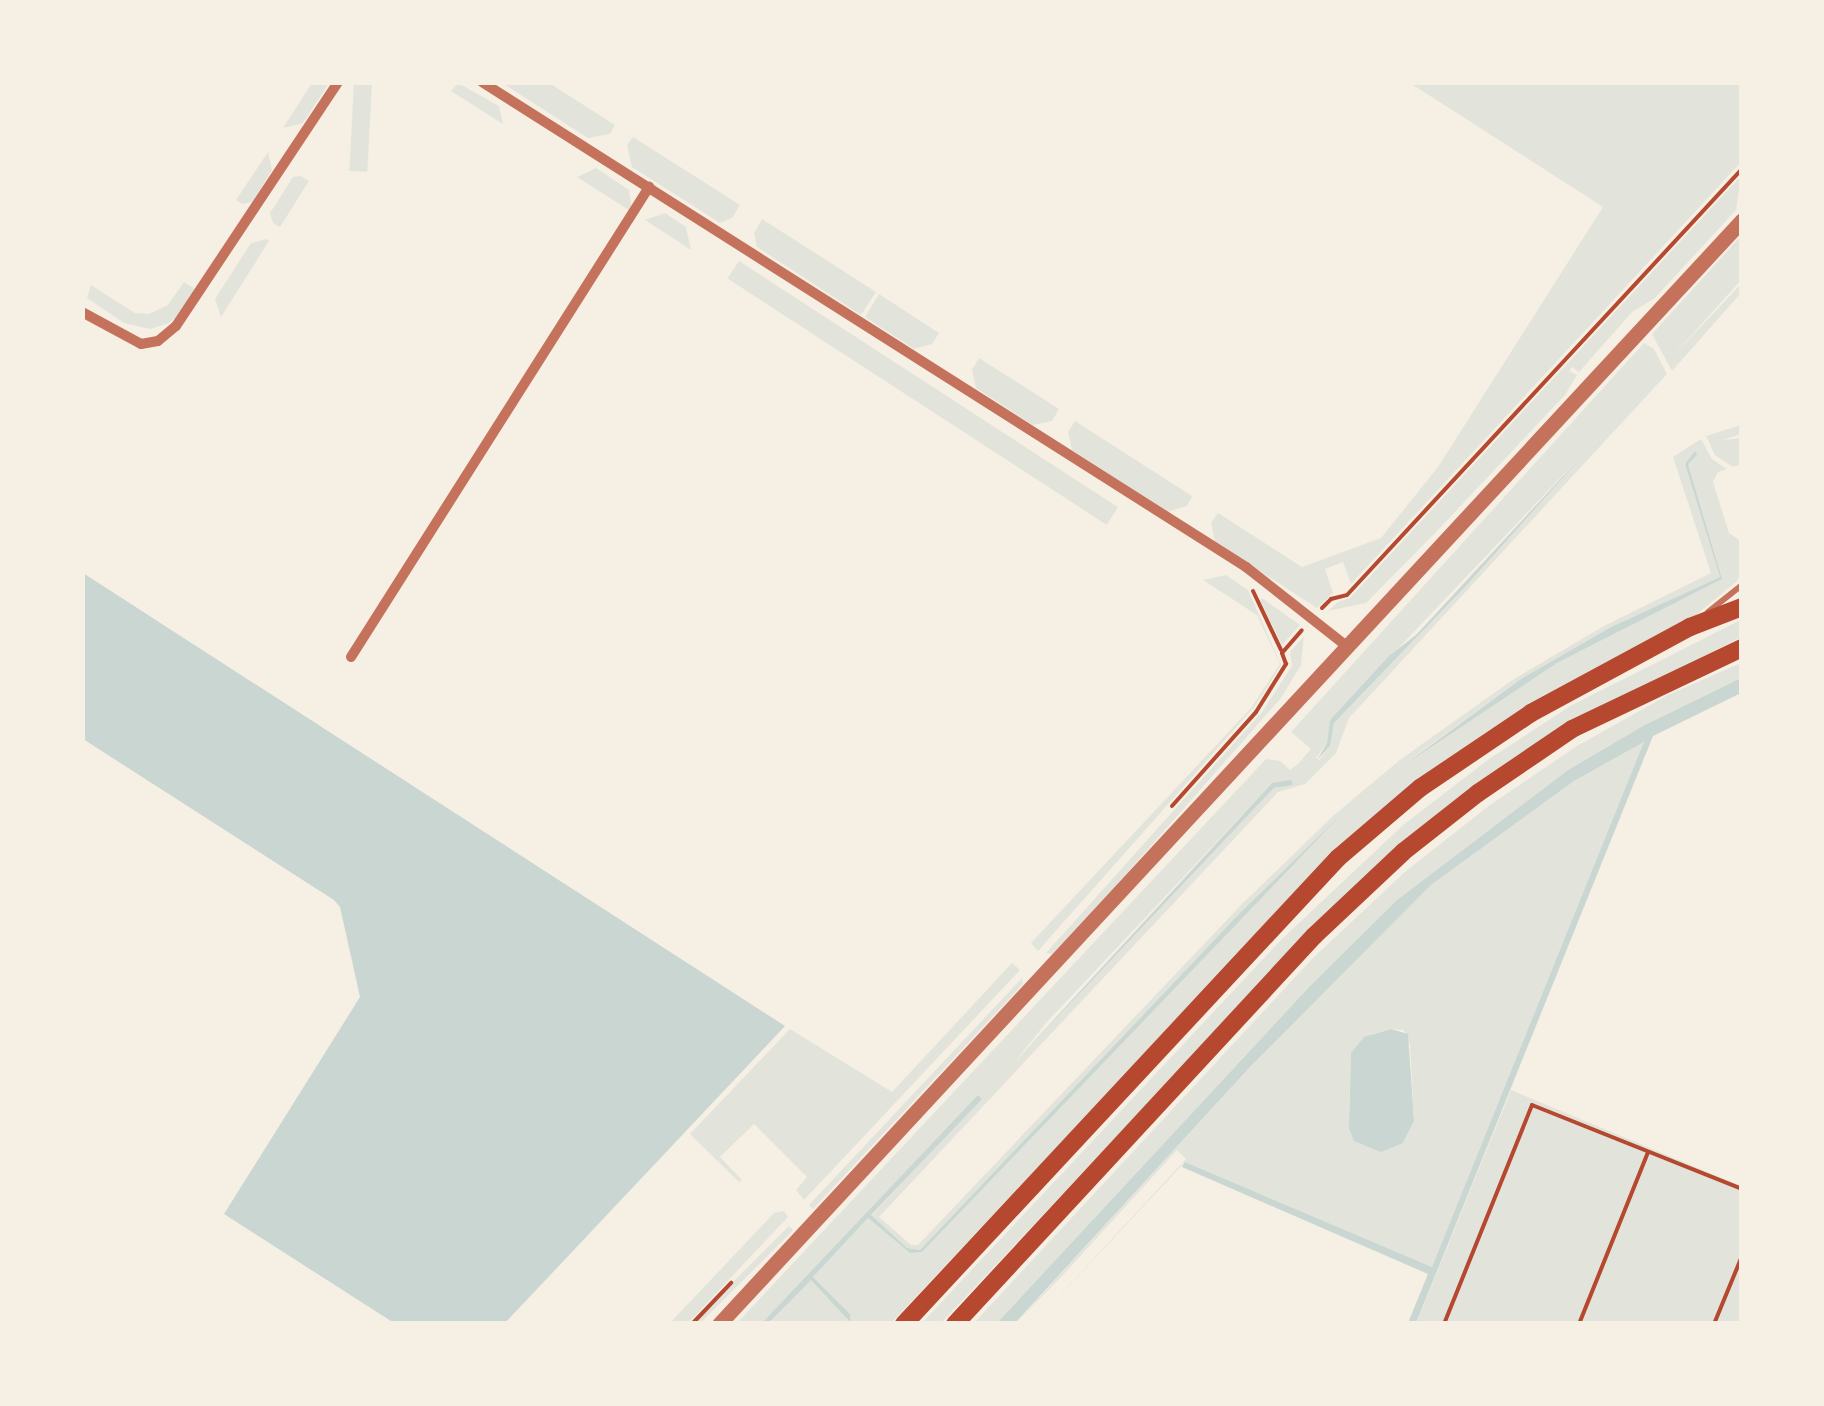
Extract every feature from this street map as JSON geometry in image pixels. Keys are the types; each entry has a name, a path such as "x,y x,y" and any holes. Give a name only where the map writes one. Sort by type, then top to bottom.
{"main road":[{"path":"904,1324 1338,858 1420,788 1532,713 1690,627 1742,607"},
{"path":"955,1324 1314,936 1404,852 1478,793 1572,730 1742,648"}],"street":[{"path":"82,312 142,344 158,341 176,326 338,82"},
{"path":"482,82 1246,568 1344,644"},
{"path":"351,658 649,187"},
{"path":"719,1324 1344,644 1742,220"}],"lane":[{"path":"1690,627 1742,584"}],"path":[{"path":"1282,652 1331,599 1347,595 1742,169"},
{"path":"1164,816 1256,712 1286,664 1246,568"},
{"path":"1444,1324 1532,1106 1742,1189"},
{"path":"1579,1324 1648,1152"},
{"path":"1714,1324 1742,1256"},
{"path":"692,1324 738,1275"}],"shaded area":[{"path":"354,82 372,83 367,172 349,171"},
{"path":"312,83 329,83 303,123 283,128"},
{"path":"458,83 499,106 503,124 451,91"},
{"path":"502,83 549,83 615,125 610,134 588,138"},
{"path":"1410,83 1741,83 1741,162 1351,584 1343,562 1325,569 1333,593 1317,608 1215,542 1211,523 1218,513 1302,567 1381,538 1438,467 1603,207"},
{"path":"633,137 740,205 732,218 720,223 632,167 627,145"},
{"path":"268,152 272,170 252,202 242,204 236,200"},
{"path":"596,168 629,190 632,212 577,177"},
{"path":"1741,176 1736,210 1655,298 1632,312 1579,372 1572,367 1569,371 1577,375 1565,395 1437,531 1366,603 1328,611 1350,598"},
{"path":"293,177 309,181 280,227 273,223 270,213"},
{"path":"665,213 686,227 691,250 645,220"},
{"path":"762,219 876,292 861,315 757,247 754,233"},
{"path":"1741,236 1741,280 1673,356 1741,284 1741,293 1672,371 1652,334"},
{"path":"267,239 221,317 215,299 251,243"},
{"path":"739,261 1118,507 1107,525 728,279"},
{"path":"184,282 196,290 184,310 169,323 150,329 124,323 87,298 91,285 135,313 149,314 168,305"},
{"path":"879,294 939,333 932,344 914,349 865,317"},
{"path":"1644,343 1654,349 1667,374 1349,718 1336,753 1305,784 1278,792 879,1217 911,1245 918,1245 1242,904 1334,815 1401,759 1514,679 1604,626 1711,573 1673,457 1701,439 1712,459 1727,469 1718,472 1713,482 1729,533 1741,541 1741,574 1736,582 1691,619 1535,702 1265,926 891,1323 851,1323 850,1314 813,1277 868,1218 910,1253 922,1252 1260,895 1341,818 1238,915 920,1250 907,1248 871,1216 981,1098 762,1323 736,1324 1266,759 1280,761 1290,770 1298,764 1311,749 1291,732","holes":["1602,434 1465,587 1334,723 1330,746 1319,760 1316,758 1327,743 1330,720","1695,451 1688,464 1722,579 1557,663 1404,764 1521,679 1611,627 1720,577 1685,464","1272,783 1292,785 1274,788 1014,1063 1046,1023"]},
{"path":"979,358 1059,409 1052,421 1033,425 976,388 972,370"},
{"path":"1075,421 1192,496 1187,506 1167,512 1072,450 1068,432"},
{"path":"1741,425 1741,434 1723,440 1741,438 1741,464 1733,467 1715,455 1706,436"},
{"path":"1602,434 1465,587 1334,723 1330,746 1317,760 1327,743 1330,720 1389,656 1416,635"},
{"path":"1695,451 1697,455 1688,464 1722,579 1557,663 1404,765 1521,679 1611,627 1720,577 1685,464"},
{"path":"83,573 785,1026 505,1323 394,1323 224,1214 360,997 340,907 334,900 83,739"},
{"path":"1226,575 1248,590 1281,665 1255,706 1038,951 1031,943 1251,708 1280,664 1257,615 1203,580"},
{"path":"1260,600 1300,625 1282,645"},
{"path":"1741,620 1741,637 1567,727 1296,946 941,1323 921,1324 1281,940 1402,826 1489,759 1572,705"},
{"path":"1304,636 1301,665 1281,698 1120,881 1052,954 1046,953 1262,712 1292,666 1290,652"},
{"path":"1741,663 1741,678 1643,726 1568,770 1397,900 1310,986 997,1323 974,1323 1312,959 1407,870 1490,805 1577,746 1668,695"},
{"path":"1741,678 1741,693 1653,736 1416,1323 1408,1323 1428,1274 1182,1167 1185,1162 1432,1267 1644,742 1574,781 1431,885 1250,1067 1015,1323 997,1323 1310,986 1397,900 1568,770 1643,726"},
{"path":"1646,741 1432,1267 1185,1162 1034,1323 1186,1159 1177,1150 1015,1324 1250,1067 1431,885 1574,781","holes":["1404,1030 1410,1045 1414,1121 1403,1143 1349,1128 1351,1053 1372,1034"]},
{"path":"1291,780 1293,785 1274,788 1012,1065 1272,783"},
{"path":"1340,816 922,1252 910,1253 868,1218 813,1277 850,1314 851,1323 811,1280 769,1323 762,1323 978,1095 982,1099 871,1215 907,1248 920,1250 1238,915"},
{"path":"1012,963 1020,970 804,1200 796,1190 807,1177 754,1124 720,1157 742,1180 739,1182 690,1134 790,1029 892,1092"},
{"path":"1022,978 1023,984 813,1209 809,1205"},
{"path":"1391,1029 1408,1034 1414,1121 1403,1143 1381,1152 1354,1141 1349,1128 1351,1053 1364,1037"},
{"path":"1511,1090 1741,1186 1741,1323 1416,1324"},
{"path":"784,1211 788,1217 688,1323 670,1323 774,1213"},
{"path":"789,1226 793,1230 699,1324 695,1320"},
{"path":"811,1279 846,1314 848,1323 769,1324"}]}
